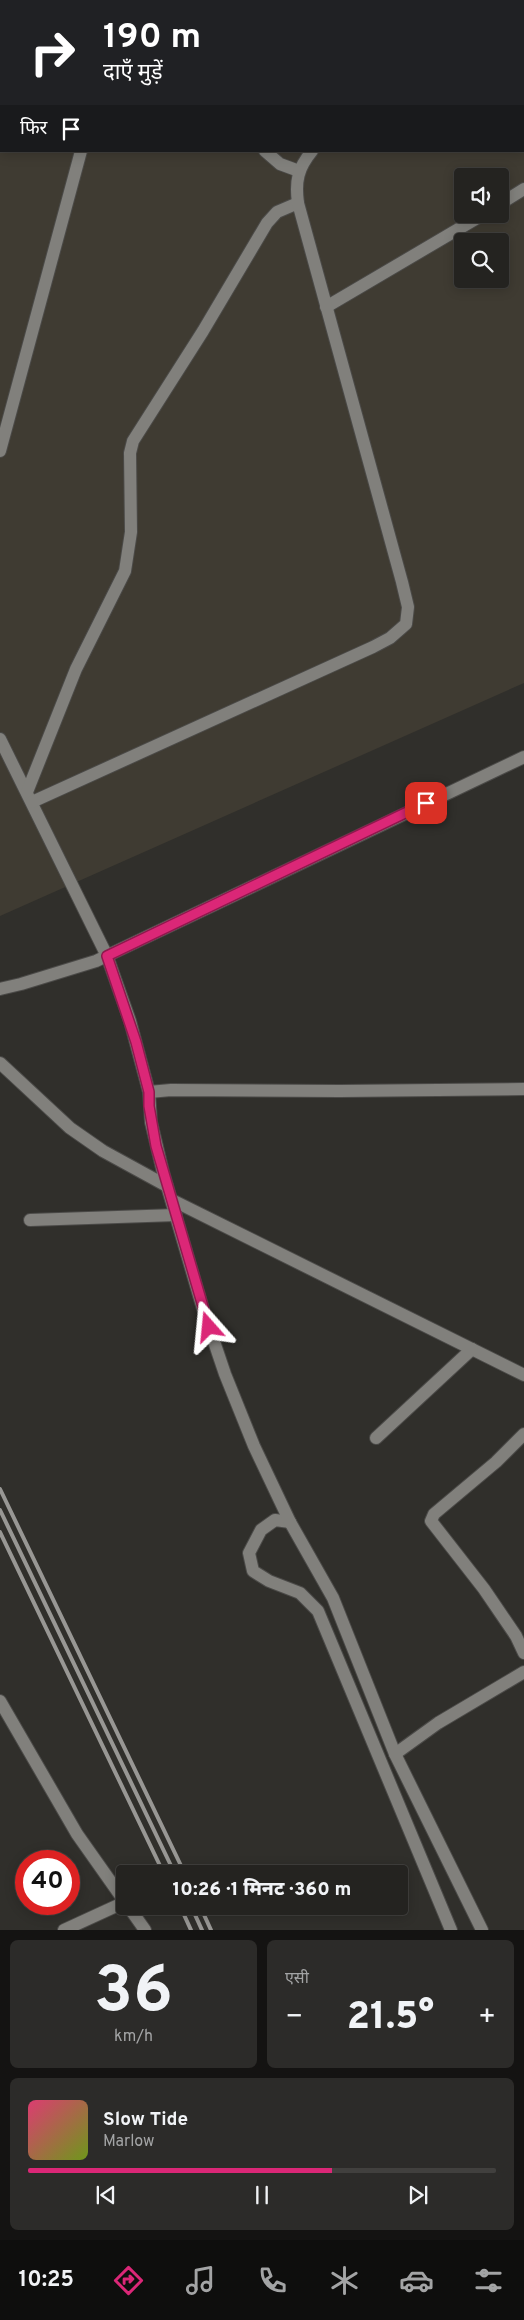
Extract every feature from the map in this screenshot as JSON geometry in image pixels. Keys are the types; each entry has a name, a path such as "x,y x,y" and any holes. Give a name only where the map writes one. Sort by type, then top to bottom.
{"street":[{"path":"0,451 81,152"},
{"path":"266,152 280,164 299,171"},
{"path":"29,797 373,647 390,638 406,624 408,607 404,590 298,203 296,188 299,171 311,152"},
{"path":"509,198 524,189"},
{"path":"29,797 76,669 125,571 131,538 130,453 133,441 267,223 277,212 298,203"},
{"path":"326,307 469,223"},
{"path":"0,739 107,956 130,1021 149,1092 151,1122 167,1186 225,1374 254,1446 290,1522 333,1598 395,1754 482,1930"},
{"path":"0,989 84,966 107,956 524,757"},
{"path":"0,1063 70,1128 103,1151 167,1186"},
{"path":"149,1092 171,1090 360,1091 524,1089"},
{"path":"172,1200 524,1375"},
{"path":"30,1220 176,1215"},
{"path":"376,1438 472,1350"},
{"path":"524,1434 496,1462 434,1514 431,1521 489,1596 516,1636 524,1653"},
{"path":"290,1522 275,1520 261,1530 249,1553 253,1571 269,1581 300,1593 318,1611 451,1930"},
{"path":"395,1754 438,1723 524,1672"},
{"path":"0,1701 77,1834 116,1889"},
{"path":"64,1930 116,1906"},
{"path":"134,1915 145,1930"}],"shaded area":[{"path":"0,152 524,152 524,683 0,916"}],"railway":[{"path":"0,1489 181,1865"},
{"path":"0,1510 171,1865"},
{"path":"0,1532 160,1865"},
{"path":"184,1915 191,1930"},
{"path":"195,1915 202,1930"},
{"path":"204,1915 211,1930"}],"route":[{"path":"209,1327 156,1146 151,1122 149,1092 136,1042 107,956 426,803"}]}
